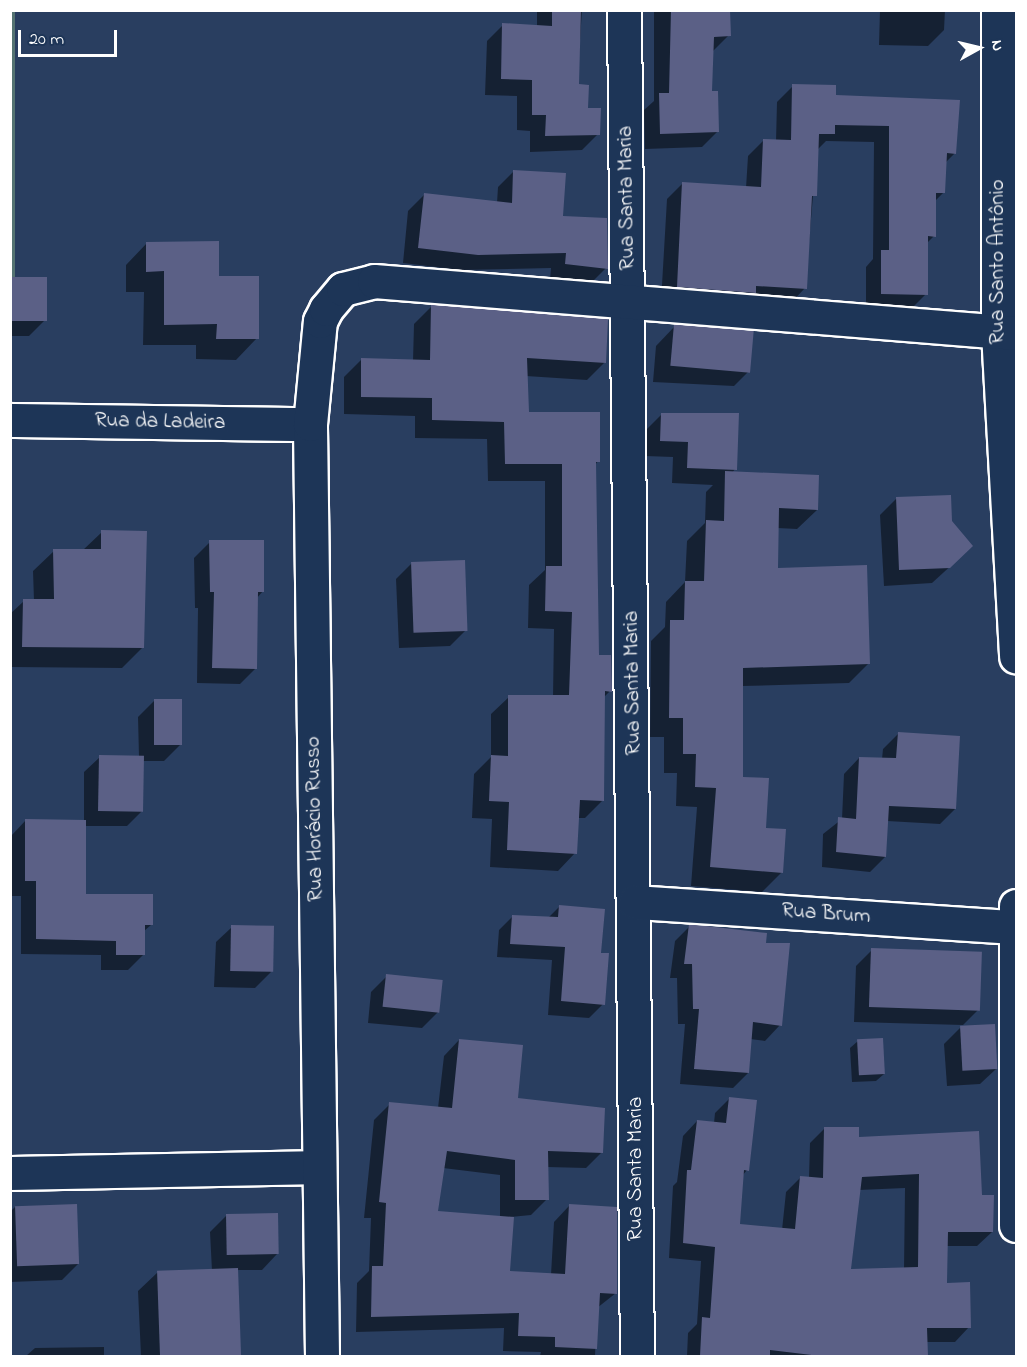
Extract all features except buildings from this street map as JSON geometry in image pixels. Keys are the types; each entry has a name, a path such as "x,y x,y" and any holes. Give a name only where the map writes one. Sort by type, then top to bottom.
{"street":[{"name":"Rua Santa Maria","path":"624,10 635,902 637,1356"},
{"name":"Rua Santo Antônio","path":"998,10 1017,657"},
{"name":"Rua Horácio Russo","path":"331,1355 320,1167 310,424 320,321 343,289 374,281 629,299"},
{"path":"629,299 1007,332"},
{"name":"Rua da Ladeira","path":"10,420 310,424"},
{"name":"Rua Brum","path":"635,902 1016,927"},
{"path":"1017,906 1017,1225"},
{"path":"10,1173 320,1167"}],"green space":[{"path":"15,10 15,280 11,280 10,11"}]}
